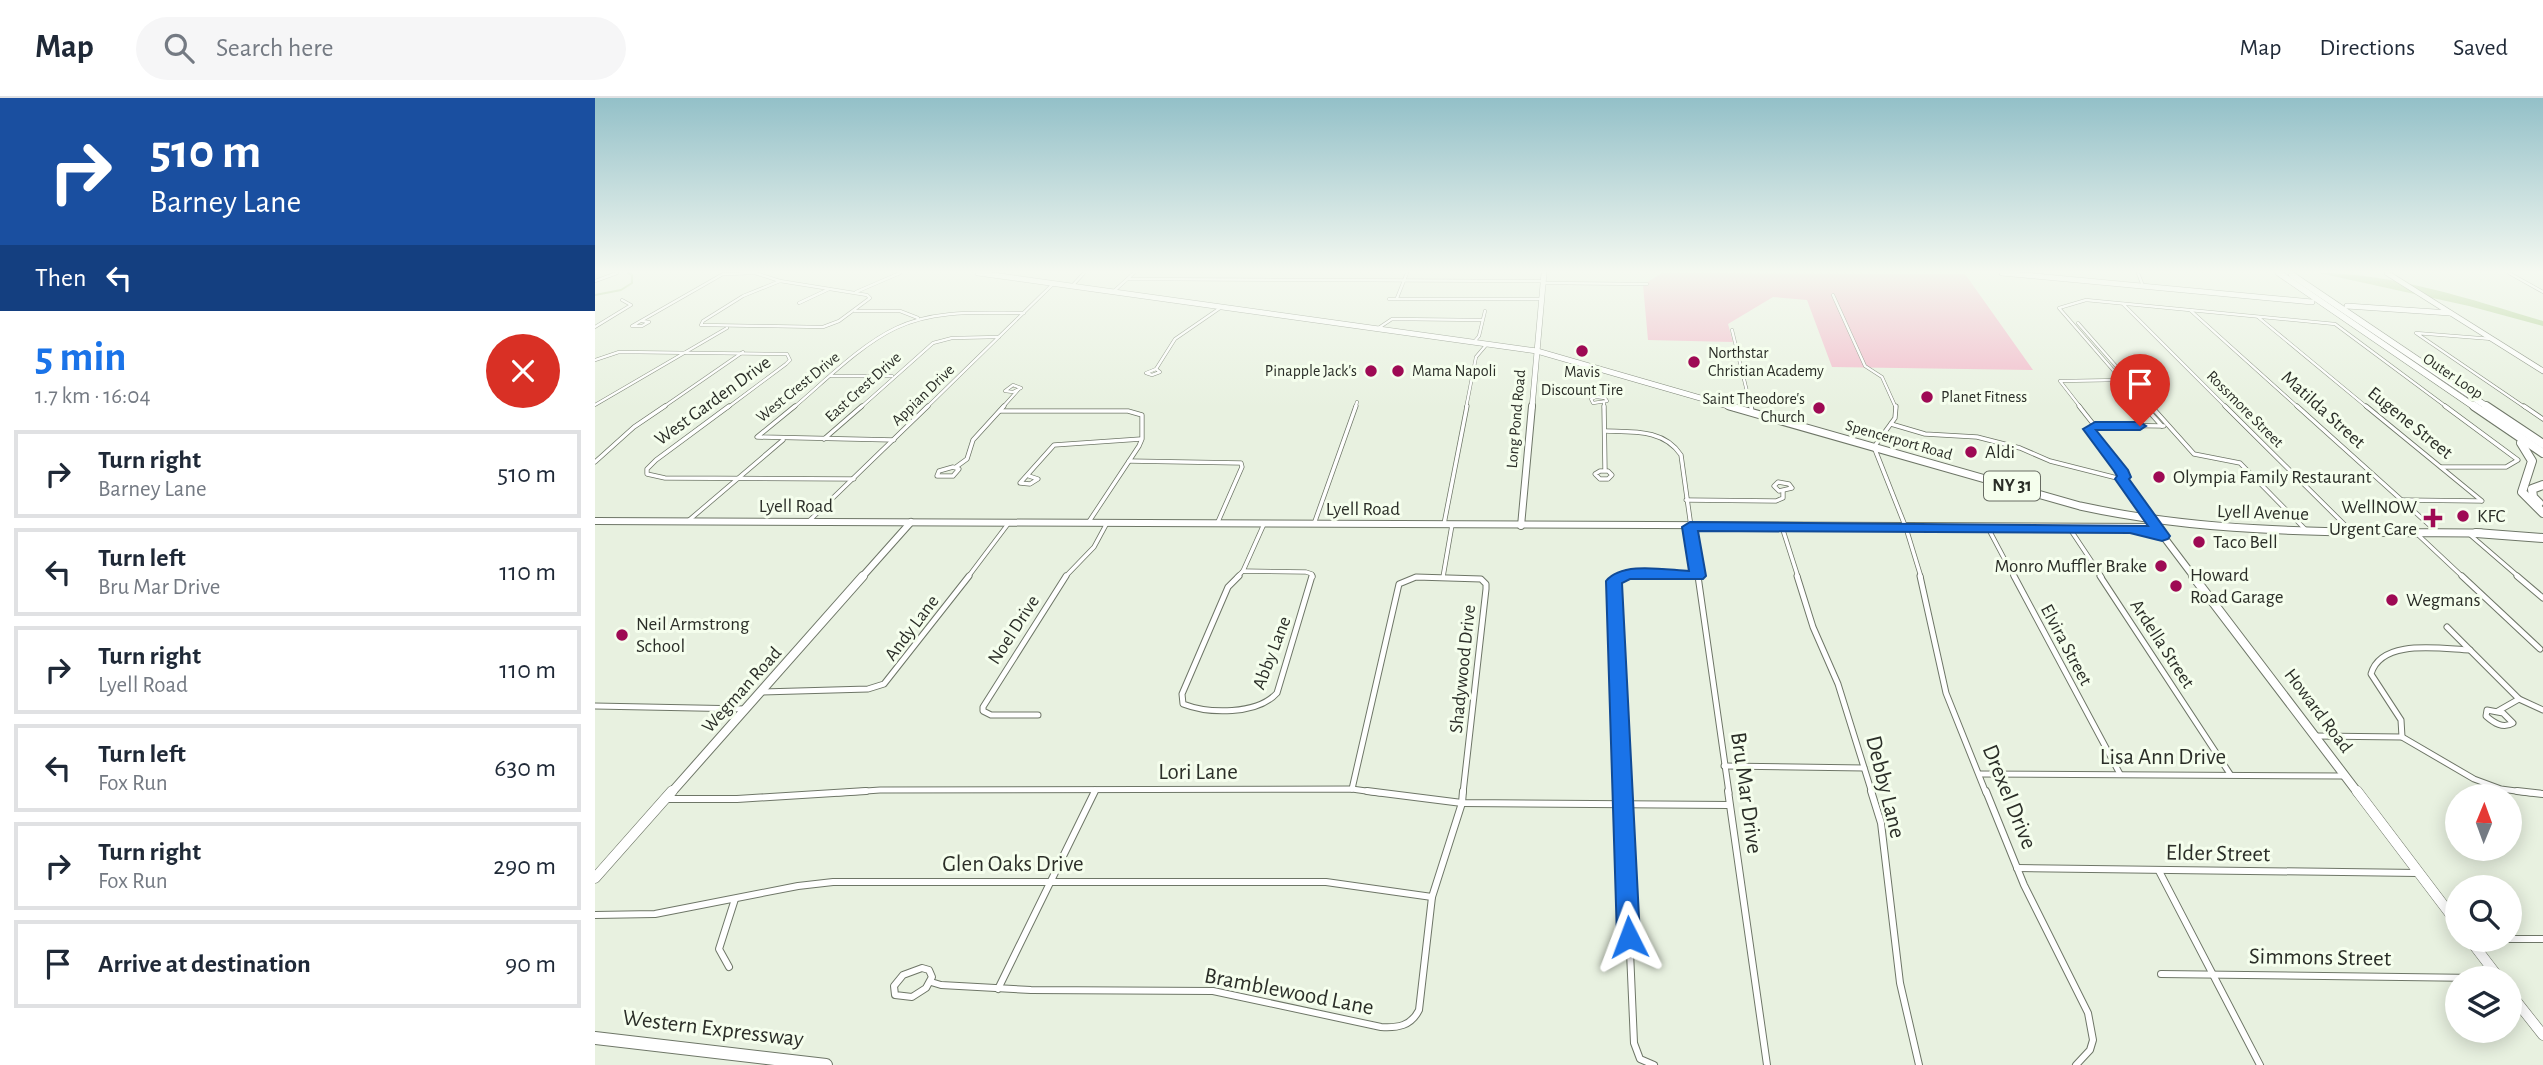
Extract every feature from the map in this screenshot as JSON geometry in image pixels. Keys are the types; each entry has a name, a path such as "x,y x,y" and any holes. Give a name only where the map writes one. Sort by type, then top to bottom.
{"highway":[{"name":"Outer Loop","path":"2348,318 2543,444"},
{"name":"Outer Loop","path":"2354,318 2474,401 2543,453"},
{"path":"2474,401 2543,438"},
{"path":"2474,401 2530,454 2532,465 2520,486 2524,496 2543,513"},
{"path":"2543,485 2532,489 2533,497 2543,506"},
{"path":"2472,532 2543,536"},
{"name":"Western Expressway","path":"595,1038 826,1065"}],"main road":[{"name":"Spencerport Road","path":"1296,318 1537,351 2080,506 2153,524"},
{"name":"Lyell Avenue","path":"2153,524 2307,531 2472,532"}],"street":[{"path":"642,321 647,318"},
{"path":"709,318 701,323 704,327 823,327 843,318"},
{"name":"West Crest Drive","path":"894,440 784,440 757,437 880,336 918,318"},
{"name":"Appian Drive","path":"808,522 1019,318"},
{"path":"1156,369 1175,339 1205,318"},
{"name":"Long Pond Road","path":"1521,526 1540,318"},
{"path":"1843,318 1865,366 1881,375 1894,400 1896,414 1874,447"},
{"path":"2067,318 2162,426"},
{"path":"2070,318 2077,322 2198,456 2227,458 2240,463 2307,531"},
{"name":"Rossmore Street","path":"2138,318 2351,531"},
{"name":"Matilda Street","path":"2199,318 2437,532"},
{"name":"Eugene Street","path":"2258,318 2482,501 2402,500"},
{"path":"2270,318 2336,324 2515,457 2518,463 2506,467 2441,467"},
{"path":"2459,318 2543,371"},
{"path":"1377,329 1392,319 1482,320 1479,336 1474,342"},
{"path":"595,405 728,327"},
{"path":"1732,330 1752,412"},
{"path":"2493,339 2416,333 2543,419"},
{"name":"East Crest Drive","path":"823,440 926,348 938,341 960,337 999,337"},
{"path":"1443,577 1448,525 1476,357 1487,344"},
{"path":"595,360 619,352 743,352"},
{"path":"595,462 634,427 743,352"},
{"name":"West Garden Drive","path":"738,478 652,477 647,474 647,469 790,360 787,354 743,352"},
{"path":"830,376 894,376"},
{"path":"2095,425 2060,381 2122,380"},
{"path":"956,467 959,471 952,476 937,476 942,469 956,467 967,459 974,440 1019,390"},
{"path":"1314,524 1357,402"},
{"path":"1604,403 1605,470"},
{"path":"1000,411 1135,411 1142,415 1142,439 1087,523"},
{"path":"1891,424 1925,434 1985,439 2059,463 2122,479"},
{"path":"2153,524 2122,479 2123,474 2089,429 2095,425 2170,426"},
{"name":"Bru Mar Drive","path":"1605,431 1643,432 1672,443 1681,455 1767,1065"},
{"path":"1029,476 1028,472 1054,446 1142,439"},
{"path":"688,521 784,440"},
{"name":"Drexel Drive","path":"1874,447 1908,528 1921,577 1939,670 1969,752 2017,868 2088,1013 2093,1040 2090,1050 2076,1065"},
{"path":"1128,461 1241,463 1242,467 1217,524"},
{"path":"738,478 854,479"},
{"path":"1686,499 1776,501 1783,498 1783,491"},
{"name":"Lyell Road","path":"596,521 2130,528 2162,536"},
{"name":"Wegman Road","path":"595,878 911,522"},
{"name":"Andy Lane","path":"762,692 868,689 884,684 1009,523"},
{"name":"Noel Drive","path":"1038,715 991,715 983,711 983,707 1070,569 1094,547 1107,523"},
{"name":"Abby Lane","path":"1243,571 1312,574 1313,580 1277,693 1268,703 1252,708 1183,704 1182,694 1228,587 1243,571 1264,524"},
{"name":"Lyell Road","path":"2130,528 2153,524"},
{"name":"Howard Road","path":"2153,524 2445,907"},
{"name":"Debby Lane","path":"1782,527 1809,616 1838,684 1881,823 1901,983 1919,1065"},
{"name":"Elvira Street","path":"1988,528 2120,774"},
{"name":"Ardella Street","path":"2070,529 2230,774"},
{"path":"2415,532 2540,649"},
{"path":"2472,532 2543,598"},
{"path":"1654,1065 1640,1059 1634,1043 1614,581 1620,576 1630,575 1698,576"},
{"name":"Shadywood Drive","path":"1352,789 1397,589 1403,581 1410,578 1476,578 1486,584 1462,803"},
{"path":"2447,627 2519,699 2543,710"},
{"path":"2402,737 2401,720 2371,674 2375,660 2397,651 2470,650"},
{"path":"2498,711 2511,718 2512,725 2496,723 2485,713 2490,709 2498,711 2519,699"},
{"path":"595,706 747,709"},
{"path":"2315,736 2402,737 2474,779 2501,789 2543,794"},
{"path":"1724,766 1864,768"},
{"name":"Lisa Ann Drive","path":"1980,774 2345,776"},
{"name":"Lori Lane","path":"666,799 737,799 880,790 1352,789 1462,803 1729,805"},
{"path":"998,989 1095,790"},
{"name":"Bramblewood Lane","path":"931,982 998,989 1213,991 1381,1027 1403,1027 1411,1023 1420,1010 1432,897 1462,803"},
{"name":"Elder Street","path":"2017,868 2419,873"},
{"path":"2159,870 2260,1065"},
{"name":"Glen Oaks Drive","path":"595,915 655,914 833,881 1326,882 1432,897"},
{"path":"729,967 719,949 735,899"},
{"path":"2522,939 2543,939"},
{"path":"2479,952 2490,966"},
{"name":"Bramblewood Lane","path":"916,968 929,970 931,982 925,990 910,998 898,998 894,991 897,981 916,968"},
{"name":"Simmons Street","path":"2161,974 2445,978"},
{"path":"2522,1008 2543,1035"}],"shaded area":[{"path":"1646,318 1738,318 1728,324 1733,342 1648,340"},
{"path":"1814,318 1996,318 2033,370 1832,367"},
{"path":"2514,318 2533,318 2543,321 2543,326"}],"place":[{"name":"Mavis Discount Tire","path":"1582,351"},
{"name":"Northstar Christian Academy","path":"1694,362"},
{"name":"Pinapple Jack's","path":"1371,371"},
{"name":"Mama Napoli","path":"1398,371"},
{"name":"Planet Fitness","path":"1927,397"},
{"name":"Saint Theodore's Church","path":"1819,408"},
{"name":"Aldi","path":"1971,452"},
{"name":"Olympia Family Restaurant","path":"2159,477"},
{"name":"KFC","path":"2463,516"},
{"name":"WellNOW Urgent Care","path":"2433,518"},
{"name":"Taco Bell","path":"2199,542"},
{"name":"Monro Muffler Brake","path":"2161,566"},
{"name":"Howard Road Garage","path":"2176,586"},
{"name":"Wegmans","path":"2392,600"},
{"name":"Neil Armstrong School","path":"622,635"}],"route":[{"path":"1629,937 1614,581 1620,576 1630,575 1698,576 1690,527 2130,528 2162,536 2122,479 2124,477 2121,470 2089,429 2095,425 2140,426"}]}
